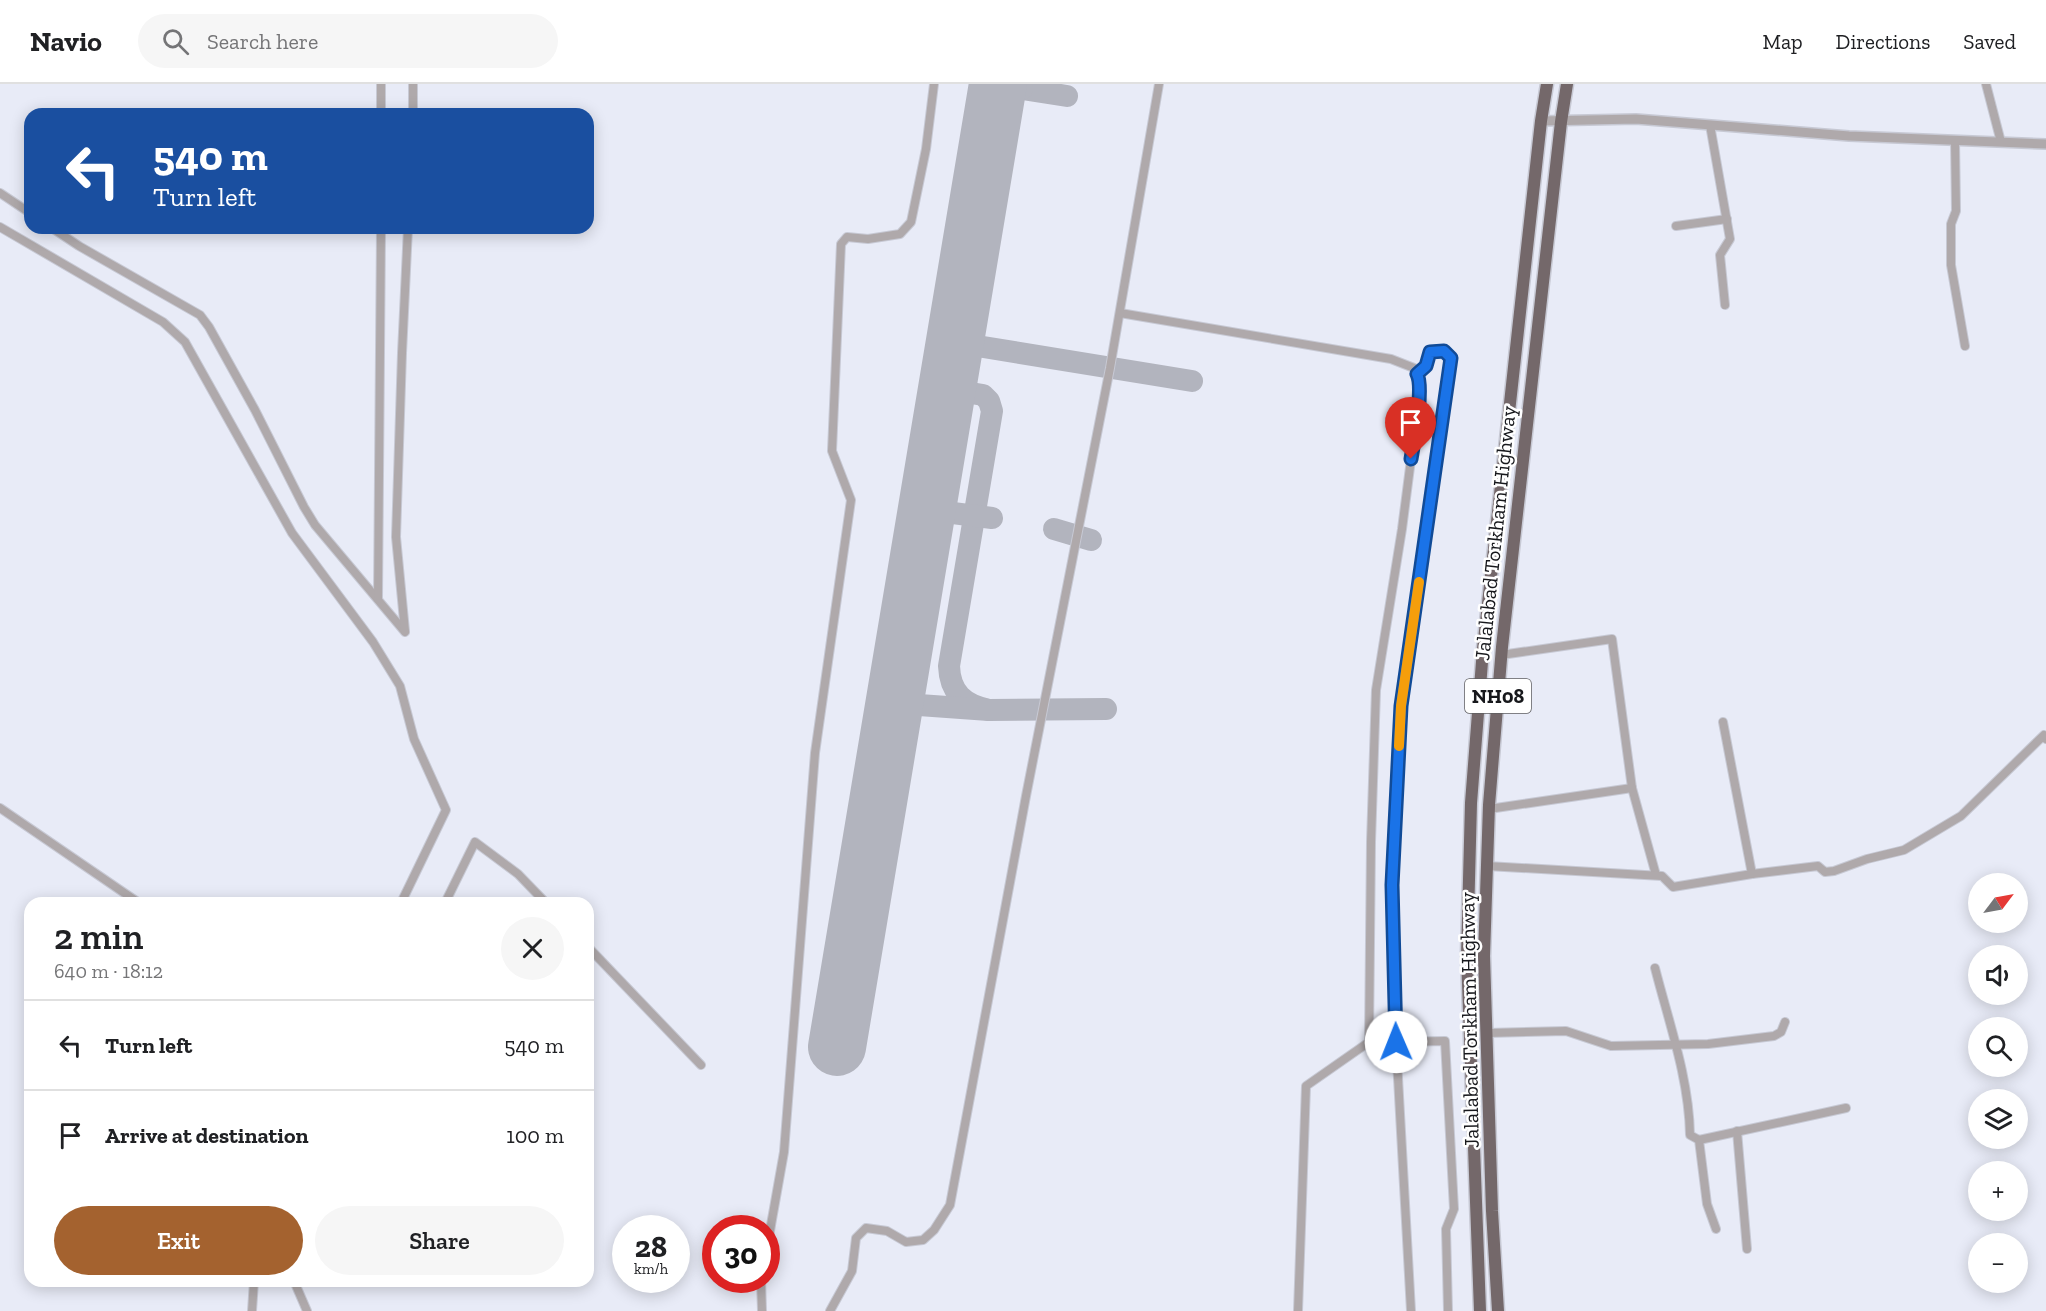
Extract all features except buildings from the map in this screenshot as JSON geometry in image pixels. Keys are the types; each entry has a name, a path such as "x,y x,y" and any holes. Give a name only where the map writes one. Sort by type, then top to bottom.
{"highway":[{"name":"NH08","path":"1480,1311 1467,956 1471,803 1484,638 1547,84"},
{"name":"Jalalabad Torkham Highway","path":"1498,1311 1492,1211 1484,956 1489,809 1501,656 1567,84"}],"street":[{"path":"381,84 381,108"},
{"path":"413,84 413,108"},
{"path":"773,1215 784,1152 815,753 851,500 832,451 841,244 847,237 868,239 900,234 911,222 926,149 934,84"},
{"path":"830,1311 852,1271 856,1238 866,1228 886,1231 906,1242 923,1240 934,1230 951,1205 1026,796 1120,313 1159,84"},
{"path":"1986,84 2001,142"},
{"path":"1541,121 1636,119 1849,136 2046,144"},
{"path":"1710,125 1730,239 1720,255 1725,305"},
{"path":"1955,140 1956,211 1951,224 1951,265 1965,346"},
{"path":"0,193 24,209"},
{"path":"1676,226 1727,219"},
{"path":"0,227 162,322 185,342 292,532 373,642 400,686 414,739 446,810 404,897"},
{"path":"61,234 200,315 255,410 315,525 405,632 396,537 408,234"},
{"path":"378,599 381,234"},
{"path":"1120,313 1391,359 1414,368 1420,379 1402,529 1376,690 1371,842 1369,1042 1306,1086 1298,1311"},
{"path":"1411,1311 1396,1042 1392,885 1401,706 1451,358 1444,351 1430,352 1426,366 1417,374"},
{"path":"1501,656 1612,639 1632,788 1656,875"},
{"path":"1723,722 1752,874"},
{"path":"1487,866 1656,875 1662,876 1673,887 1818,866 1825,872 1834,871 1867,859 1905,850 1961,816 2045,736"},
{"path":"1489,809 1632,788"},
{"path":"0,808 130,897"},
{"path":"448,897 475,842 518,874 540,897"},
{"path":"594,953 701,1065"},
{"path":"1655,968 1684,1077 1690,1135 1699,1140 1846,1108"},
{"path":"1487,1033 1566,1031 1611,1046 1708,1044 1774,1035 1781,1032 1785,1022"},
{"path":"1396,1042 1446,1041 1454,1209 1446,1229 1448,1311"},
{"path":"1737,1131 1747,1250"},
{"path":"1699,1140 1707,1204 1716,1229"},
{"path":"252,1311 254,1287"},
{"path":"297,1287 308,1311"},
{"path":"761,1293 762,1311"}],"taxiway":[{"path":"1014,84 1022,89 1067,96"},
{"path":"990,133 998,104 1006,95 1022,89"},
{"path":"958,320 960,336 971,345 1192,381"},
{"path":"950,363 957,350 962,346 971,345"},
{"path":"947,389 983,395 989,401 992,411 949,666 952,684 960,696 972,705 989,710"},
{"path":"928,497 937,511 992,518"},
{"path":"923,532 927,518 937,511"},
{"path":"1054,529 1091,540"},
{"path":"895,693 905,704 989,710 1106,709"},
{"path":"890,722 899,709 909,705"}],"runway":[{"path":"837,1047 998,84"}],"slow traffic":[{"path":"1399,746 1401,706 1419,582"}],"route":[{"path":"1396,1042 1392,885 1401,706 1451,358 1444,351 1430,352 1426,366 1417,374 1420,379 1419,396 1411,459"}]}
